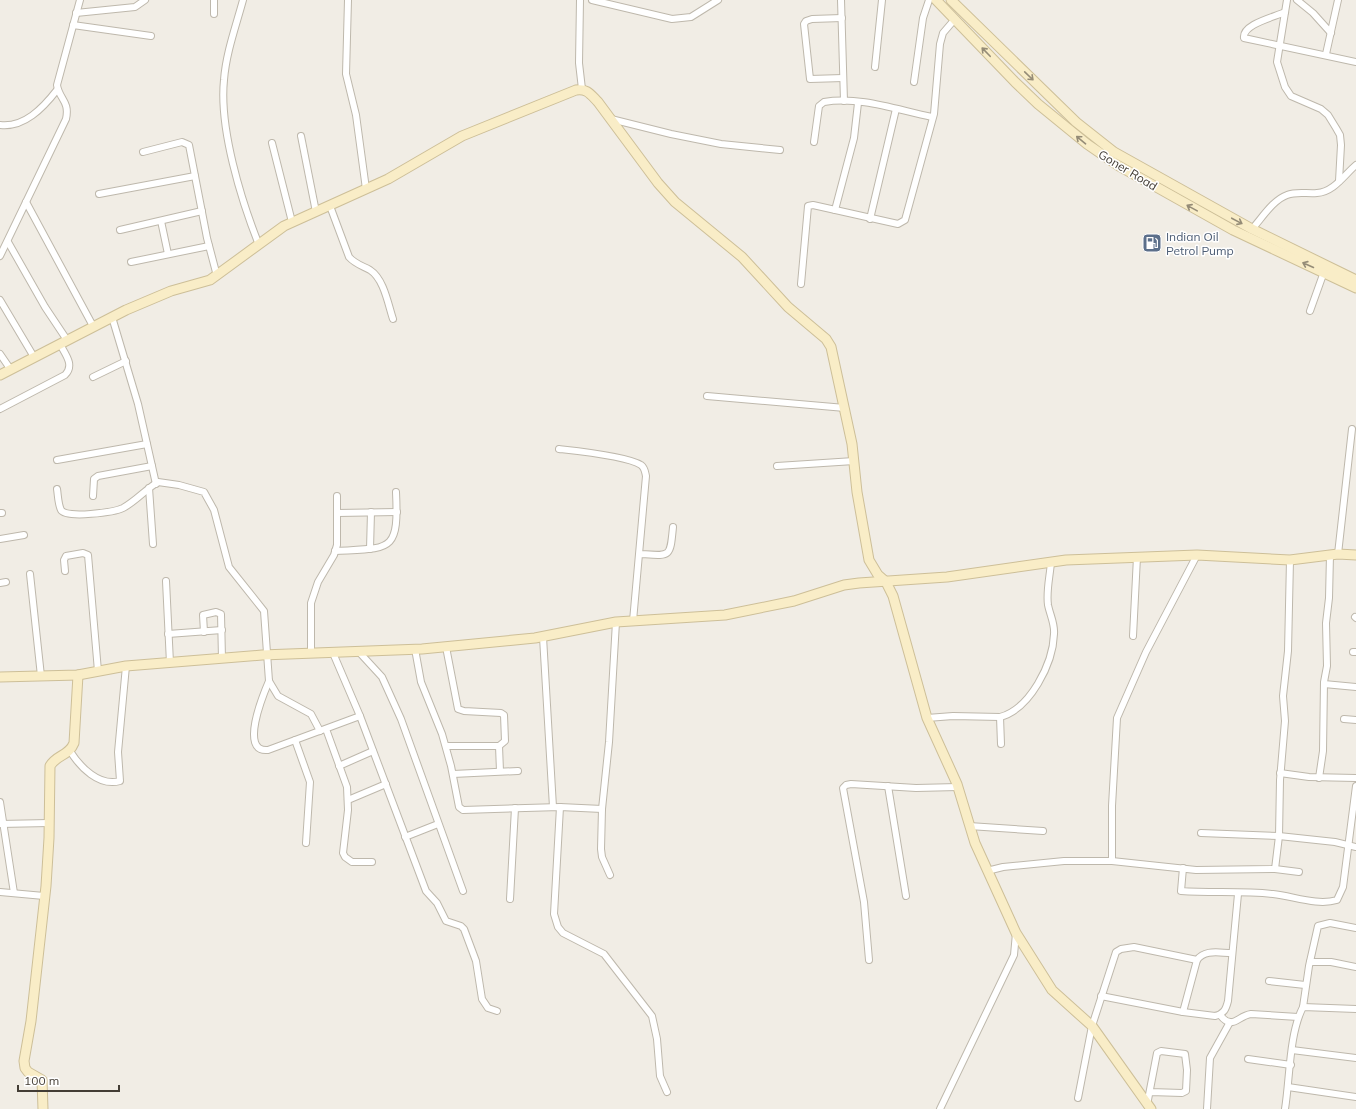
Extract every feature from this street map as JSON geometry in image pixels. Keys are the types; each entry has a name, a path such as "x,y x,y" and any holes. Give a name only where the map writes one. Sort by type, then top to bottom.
{"street":[{"path":"0,125 11,126 27,119 48,102 57,90 58,80 80,0"},
{"path":"76,13 135,7 146,0"},
{"path":"214,0 214,14"},
{"path":"243,0 226,64 223,97 226,127 243,202 259,245"},
{"path":"348,0 346,74 356,115 366,189"},
{"path":"580,0 579,63 582,89"},
{"path":"592,0 672,19 691,16 718,0"},
{"path":"841,0 844,101"},
{"path":"875,67 882,0"},
{"path":"914,82 923,18 930,0"},
{"name":"Goner Road","path":"936,0 1038,104 1087,144 1119,166 1233,230 1356,280"},
{"name":"Goner Road","path":"951,0 1076,122 1114,152 1325,268 1356,288"},
{"path":"1287,0 1277,62 1285,87 1294,98 1321,109 1328,115 1340,135 1341,145 1339,181"},
{"path":"1297,0 1313,13 1331,33"},
{"path":"1326,54 1338,0"},
{"path":"1285,12 1251,26 1243,35 1244,38 1326,54 1356,62"},
{"path":"842,18 812,19 806,21 804,24 810,79 843,78"},
{"path":"801,284 808,206 813,205 898,224 905,220 932,118 940,44 946,29 955,19"},
{"path":"73,25 151,36"},
{"path":"0,375 112,317 171,291 202,284 217,276 292,222 388,179 462,136 582,89 587,91 598,102 658,183 675,202 742,257 788,307 826,339 831,347 845,408 869,560 878,575 886,582 893,596 927,718 958,787 970,826 987,871 1016,932 1052,990 1092,1026 1149,1107"},
{"path":"0,256 66,119 66,101 57,90"},
{"path":"1038,104 1048,94"},
{"path":"814,142 819,106 824,102 844,101 886,106 932,118"},
{"path":"835,210 854,138 858,103"},
{"path":"870,218 896,109"},
{"path":"611,119 715,143 780,150"},
{"path":"301,136 316,212"},
{"path":"143,152 186,143 189,145 209,246 217,276"},
{"path":"272,143 292,222"},
{"path":"1252,229 1279,199 1296,192 1317,193 1326,191 1356,165"},
{"path":"99,194 195,176"},
{"path":"26,202 93,326"},
{"path":"330,206 349,257 353,262 371,271 378,278 393,319"},
{"path":"120,230 202,211"},
{"path":"161,221 168,254"},
{"path":"0,409 69,372 70,364 64,342 8,242"},
{"path":"131,262 209,246"},
{"path":"1310,311 1325,268"},
{"path":"0,300 34,358"},
{"path":"112,317 126,361 156,484"},
{"path":"0,354 11,370"},
{"path":"93,377 126,361"},
{"path":"707,396 845,408"},
{"path":"1319,778 1323,751 1324,684 1327,666 1326,623 1352,429"},
{"path":"57,460 147,444"},
{"path":"559,448 606,455 638,464 645,469 646,476 640,554 633,621"},
{"path":"777,466 854,460"},
{"path":"94,496 92,483 95,477 152,466"},
{"path":"57,489 61,510 64,513 73,514 117,510 128,504 149,488 161,482 204,492 214,510 229,567 264,611 269,681 253,736 255,746 262,750 268,750 360,716"},
{"path":"149,488 153,544"},
{"path":"335,551 370,549 381,547 390,542 396,528 396,492"},
{"path":"311,654 313,592 335,551 337,496"},
{"path":"370,549 371,512"},
{"path":"337,513 397,512"},
{"path":"640,554 662,556 668,553 670,549 673,527"},
{"path":"0,539 24,534"},
{"path":"64,571 64,560 69,554 83,553 88,555 98,671"},
{"path":"0,677 78,675 126,666 266,655 415,650 446,647 543,636 616,622 725,615 794,601 844,585 947,577 1051,562 1196,555 1290,560 1334,555 1356,556"},
{"path":"1112,861 1112,806 1117,718 1146,652 1196,555"},
{"path":"1133,636 1137,557"},
{"path":"1275,868 1280,836 1280,773 1285,721 1283,696 1288,651 1290,560"},
{"path":"927,718 953,716 1000,717 1008,715 1019,707 1032,694 1050,657 1054,634 1048,603 1051,562"},
{"path":"30,574 41,676"},
{"path":"166,580 170,663"},
{"path":"204,632 203,615 216,612 221,614 222,658"},
{"path":"610,875 602,857 601,849 602,809 611,723 616,622"},
{"path":"168,634 222,630"},
{"path":"543,636 553,807"},
{"path":"446,647 458,709 464,711 501,713 504,715 505,741 499,746 446,746"},
{"path":"415,650 421,682 446,746 458,802 463,810 553,807 602,809"},
{"path":"359,652 378,671 386,684 401,719 463,891"},
{"path":"333,653 360,716 426,891 437,903 446,922 461,926 464,929 476,961 482,1000 488,1008 497,1011"},
{"path":"70,751 78,764 91,774 103,780 114,782 120,781 118,752 126,666"},
{"path":"43,1109 42,1080 28,1072 24,1061 31,1022 44,896 49,823 50,766 52,762 70,751 74,743 78,675"},
{"path":"269,681 278,696 311,714 323,730 347,787 348,800 344,853 345,857 352,862 372,862"},
{"path":"1324,684 1356,687"},
{"path":"1000,717 1001,744"},
{"path":"1344,719 1356,720"},
{"path":"295,740 310,782 306,843"},
{"path":"499,746 500,772"},
{"path":"339,766 373,751"},
{"path":"453,774 518,771"},
{"path":"1280,773 1319,778 1356,778"},
{"path":"348,800 386,784"},
{"path":"869,960 864,902 843,788 846,785 852,784 932,788 958,787"},
{"path":"888,786 906,896"},
{"path":"1183,868 1181,891 1273,894 1331,902 1336,900 1342,888 1349,846 1356,786"},
{"path":"0,802 2,824 14,893"},
{"path":"560,807 554,914 555,920 563,933 604,954 652,1016 657,1039 660,1076 667,1092"},
{"path":"510,899 515,808"},
{"path":"2,824 49,823"},
{"path":"405,837 438,824"},
{"path":"970,826 1044,831"},
{"path":"1201,833 1280,836 1335,842 1356,847"},
{"path":"987,871 1002,867 1064,861 1112,861 1183,868 1262,870 1275,868 1299,872"},
{"path":"0,892 44,896"},
{"path":"1101,996 1183,1012 1215,1016 1220,1015 1226,1008 1228,1001 1238,894"},
{"path":"1286,1109 1292,1050 1298,1017 1303,1007 1305,984 1318,926 1330,923 1356,928"},
{"path":"940,1109 1014,955 1016,932"},
{"path":"1078,1098 1092,1026 1116,952 1121,948 1134,947 1197,960"},
{"path":"1183,1012 1197,960 1204,953 1232,954"},
{"path":"1310,962 1331,962 1356,967"},
{"path":"1269,981 1305,984"},
{"path":"1303,1007 1356,1009"},
{"path":"1220,1015 1225,1021 1230,1022 1238,1021 1246,1015 1251,1014 1298,1017"},
{"path":"1207,1109 1210,1058 1230,1022"},
{"path":"1292,1050 1356,1058"},
{"path":"1149,1107 1150,1092 1157,1053 1161,1051 1185,1054 1188,1070 1186,1091 1182,1093 1150,1092"},
{"path":"1248,1059 1291,1065"},
{"path":"1288,1088 1356,1097"}],"place":[{"name":"Indian Oil Petrol Pump","path":"1152,243"}]}
